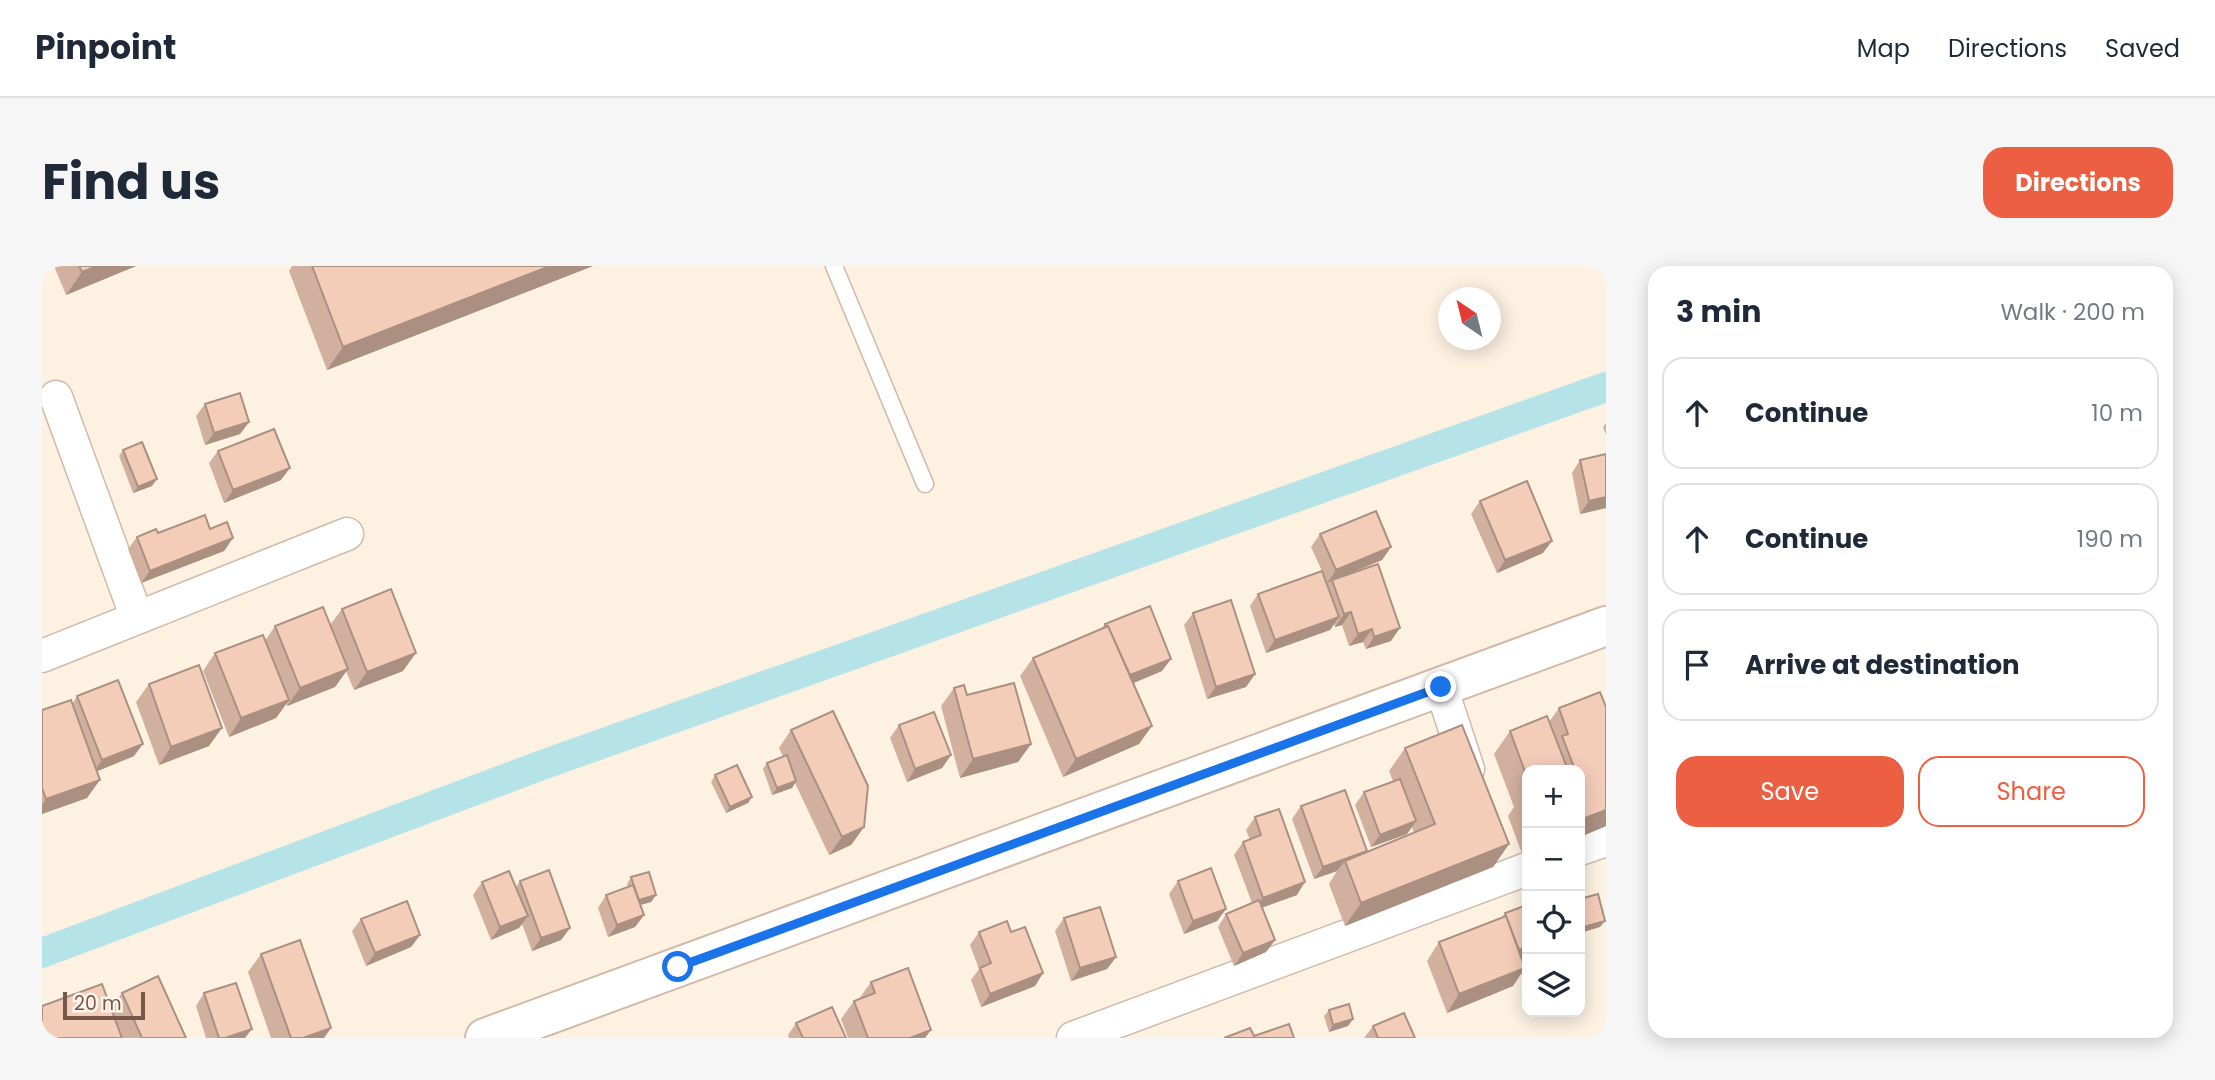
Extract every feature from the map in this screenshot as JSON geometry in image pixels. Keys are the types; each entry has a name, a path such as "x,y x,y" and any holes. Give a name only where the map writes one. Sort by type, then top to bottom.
{"main road":[{"path":"485,1038 1606,626"}],"street":[{"path":"56,397 136,618"},
{"path":"42,656 347,534"},
{"path":"1441,687 1479,801"},
{"path":"1585,847 1606,840"},
{"path":"1073,1038 1509,866"}],"lane":[{"path":"834,266 925,484"}],"building":[{"path":"79,266 97,266 82,272"},
{"path":"312,266 550,266 343,347"},
{"path":"240,393 249,422 214,433 205,404"},
{"path":"274,429 290,468 233,490 218,451"},
{"path":"142,442 157,479 138,487 123,450"},
{"path":"1606,454 1606,497 1589,501 1580,460"},
{"path":"1527,481 1552,541 1505,560 1480,501"},
{"path":"1376,511 1391,547 1336,570 1320,534"},
{"path":"205,515 210,529 227,522 233,538 150,571 137,537 156,529 158,533"},
{"path":"1378,564 1400,628 1374,637 1372,629 1358,634 1351,612 1344,614 1332,580"},
{"path":"1322,571 1339,617 1275,640 1258,594"},
{"path":"391,589 416,653 367,672 342,609"},
{"path":"1231,600 1255,674 1216,687 1193,613"},
{"path":"1150,606 1171,659 1130,675 1105,624"},
{"path":"323,607 348,669 300,688 275,626"},
{"path":"1108,626 1152,726 1076,759 1033,658"},
{"path":"263,635 289,700 241,718 215,653"},
{"path":"199,665 222,728 171,747 149,684"},
{"path":"118,680 143,744 102,760 77,696"},
{"path":"1014,683 1031,744 973,759 954,688 964,685 967,695"},
{"path":"1600,692 1606,707 1606,810 1585,818 1585,765 1573,765 1562,736 1568,734 1559,708"},
{"path":"71,700 100,780 46,799 42,788 42,710"},
{"path":"833,711 868,786 864,827 842,837 791,730"},
{"path":"934,712 951,755 915,769 899,725"},
{"path":"1547,716 1566,765 1523,765 1510,731"},
{"path":"1462,725 1509,844 1361,903 1345,861 1435,824 1405,748"},
{"path":"787,755 796,781 777,788 767,763"},
{"path":"737,765 752,797 730,807 715,775"},
{"path":"1400,779 1416,821 1380,835 1364,792"},
{"path":"1345,790 1367,851 1323,867 1301,806"},
{"path":"1279,809 1305,882 1263,898 1243,842 1261,835 1255,817"},
{"path":"1211,868 1226,909 1193,921 1178,881"},
{"path":"549,870 570,928 541,938 520,881"},
{"path":"509,871 528,916 500,927 482,882"},
{"path":"649,872 656,895 639,900 631,877"},
{"path":"633,885 644,915 617,925 606,895"},
{"path":"1598,894 1605,921 1585,927 1585,898"},
{"path":"1259,900 1275,940 1243,953 1226,914"},
{"path":"407,901 420,935 375,953 361,919"},
{"path":"1100,907 1116,957 1080,968 1064,918"},
{"path":"1522,907 1522,949 1519,950 1505,913"},
{"path":"1506,916 1522,960 1522,969 1459,994 1439,942"},
{"path":"1007,921 1011,932 1025,927 1043,973 990,994 980,968 991,963 979,932"},
{"path":"300,940 331,1028 303,1038 291,1038 261,954"},
{"path":"908,968 931,1030 910,1038 868,1038 854,1001 875,993 871,982"},
{"path":"158,976 186,1038 142,1038 122,993"},
{"path":"236,983 252,1029 219,1038 204,993"},
{"path":"102,984 122,1038 43,1038 42,1006"},
{"path":"1349,1004 1353,1019 1333,1025 1329,1010"},
{"path":"832,1007 846,1038 803,1038 796,1023"},
{"path":"1404,1013 1415,1038 1378,1038 1373,1026"},
{"path":"1289,1024 1294,1038 1224,1038 1250,1028 1254,1036"}],"waterway":[{"path":"42,953 542,765 1606,387"},
{"path":"1600,1038 1606,1035"}],"route":[{"path":"678,967 1441,687"}]}
